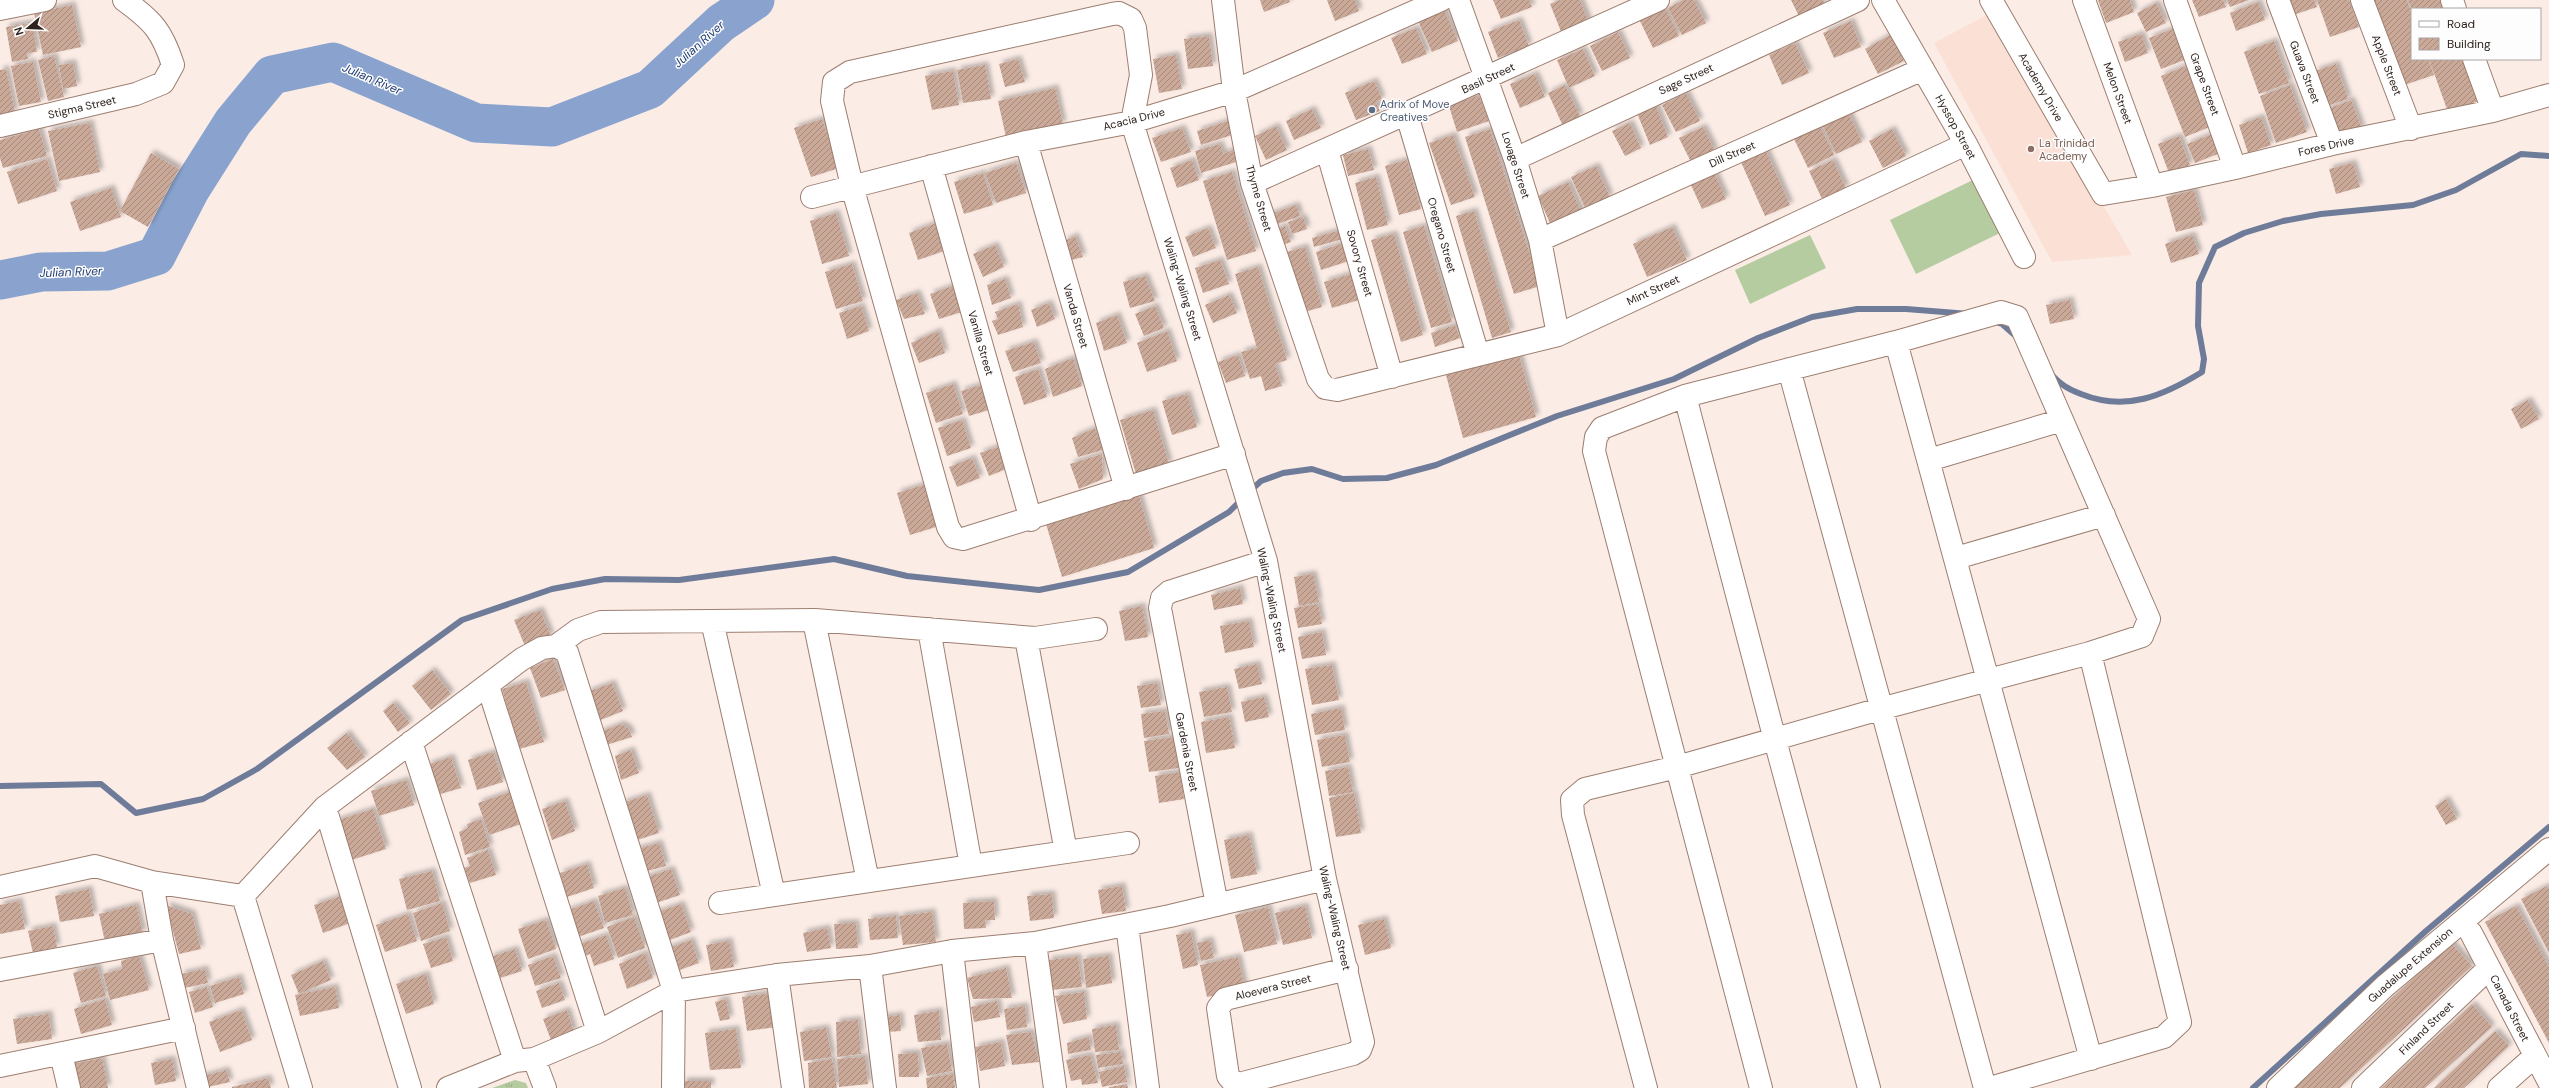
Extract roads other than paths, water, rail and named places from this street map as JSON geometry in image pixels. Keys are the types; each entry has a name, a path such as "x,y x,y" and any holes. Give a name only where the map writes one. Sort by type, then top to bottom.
{"street":[{"path":"0,9 45,0"},
{"name":"Stigma Street","path":"0,126 136,94 163,83 173,65 165,40 149,18 124,0"},
{"name":"Thyme Street","path":"1223,0 1234,91 1252,183 1318,379 1325,388"},
{"name":"Acacia Drive","path":"812,197 1026,142 1132,122 1234,91 1441,0"},
{"name":"Lovage Street","path":"1458,0 1515,158 1540,240 1558,335"},
{"name":"Basil Street","path":"1252,183 1487,79 1658,0"},
{"name":"Sage Street","path":"1515,158 1858,0"},
{"name":"Hyssop Street","path":"1883,0 1966,144 2024,257"},
{"name":"Academy Drive","path":"1991,0 2103,194"},
{"name":"Melon Street","path":"2084,0 2152,186"},
{"name":"Grape Street","path":"2176,0 2235,168"},
{"name":"Guava Street","path":"2278,0 2332,144"},
{"name":"Apple Street","path":"2362,0 2411,129"},
{"path":"1132,122 1142,74 1135,28 1131,19 1119,13 850,72 834,82 832,92 852,186 948,527 954,536 963,540 1031,520 1234,454"},
{"path":"2474,60 2493,111"},
{"name":"Dill Street","path":"1540,240 1923,69"},
{"name":"Fores Drive","path":"2103,194 2152,186 2235,168 2332,144 2493,111 2549,95"},
{"name":"Oregano Street","path":"1407,115 1478,355"},
{"name":"Waling-Waling Street","path":"1132,122 1266,561 1325,879 1347,969 1361,1046"},
{"name":"Vanda Street","path":"1026,142 1126,489"},
{"name":"Mint Street","path":"1325,388 1337,390 1558,335 1966,144"},
{"name":"Sovory Street","path":"1327,150 1392,377"},
{"name":"Vanilla Street","path":"931,166 1031,520"},
{"path":"1646,1088 1573,815 1572,800 1585,789 1677,767 1880,709 2090,653 2142,636 2149,619 2017,317 2010,313 2001,312 1896,342 1686,396 1602,428 1596,437 1594,451 1677,767 1761,1088"},
{"path":"1896,342 1956,558 2091,1059"},
{"path":"1790,369 1880,709 1985,1088"},
{"path":"1686,396 1775,740 1869,1088"},
{"path":"1928,460 2062,420"},
{"path":"1956,558 2104,514"},
{"name":"Gardenia Street","path":"1216,905 1160,608 1162,598 1169,592 1266,561"},
{"path":"712,621 774,895"},
{"path":"814,621 868,881"},
{"path":"243,896 325,807 522,659 542,648 556,646 578,630 601,622 814,621 929,629 1026,638 1096,629"},
{"path":"929,629 972,866"},
{"path":"1026,638 1066,852"},
{"path":"556,646 567,652 674,991 673,1088"},
{"path":"1990,1088 2164,1037 2180,1022 2090,653"},
{"path":"488,686 598,1032"},
{"path":"411,742 524,1060 545,1088"},
{"path":"325,807 410,1088"},
{"path":"720,903 1128,843"},
{"name":"Guadalupe Extension","path":"2278,1088 2385,986 2549,848"},
{"path":"0,887 95,866 152,882 243,896"},
{"path":"448,1088 598,1032 674,991 777,975 870,966 952,951 1035,943 1127,926 1325,879"},
{"path":"152,882 162,940 198,1088"},
{"path":"243,896 301,1088"},
{"path":"1127,926 1148,1088"},
{"name":"Canada Street","path":"2471,933 2549,1082"},
{"path":"0,970 162,940"},
{"path":"1035,943 1055,1088"},
{"path":"952,951 968,1088"},
{"path":"870,966 885,1088"},
{"name":"Finland Street","path":"2363,1088 2489,968"},
{"name":"Aloevera Street","path":"1347,969 1225,999 1218,1008 1228,1076 1233,1082 1239,1084 1353,1054 1361,1046"},
{"path":"777,975 792,1088"},
{"path":"0,1066 184,1028"},
{"path":"61,1054 69,1088"},
{"path":"2499,1088 2535,1056"}],"waterway":[{"name":"Julian River","path":"0,280 41,272 108,271 156,256 190,190 233,122 272,75 333,62 476,123 552,127 650,89 721,23 755,0"},
{"path":"2051,374 2061,384 2076,392 2113,402 2144,399 2173,388 2202,372 2204,359 2198,326 2199,283 2215,247 2244,233 2283,221 2321,214 2413,205 2456,190 2521,154 2549,156"},
{"path":"1249,492 1261,481 1283,473 1312,469 1343,479 1387,478 1436,465 1557,416 1674,379 1758,338 1812,317 1857,309 1906,309 1969,314"},
{"path":"1993,321 2002,324 2018,338"},
{"path":"0,786 101,784 136,813 203,799 257,769 462,620 552,589 605,579 679,580 834,559 907,576 1039,590 1128,572 1229,512 1242,499"},
{"path":"2253,1088 2426,931 2549,827"}],"place":[{"name":"Adrix of Move Creatives","path":"1372,110"},
{"name":"La Trinidad Academy","path":"2031,149"}]}
